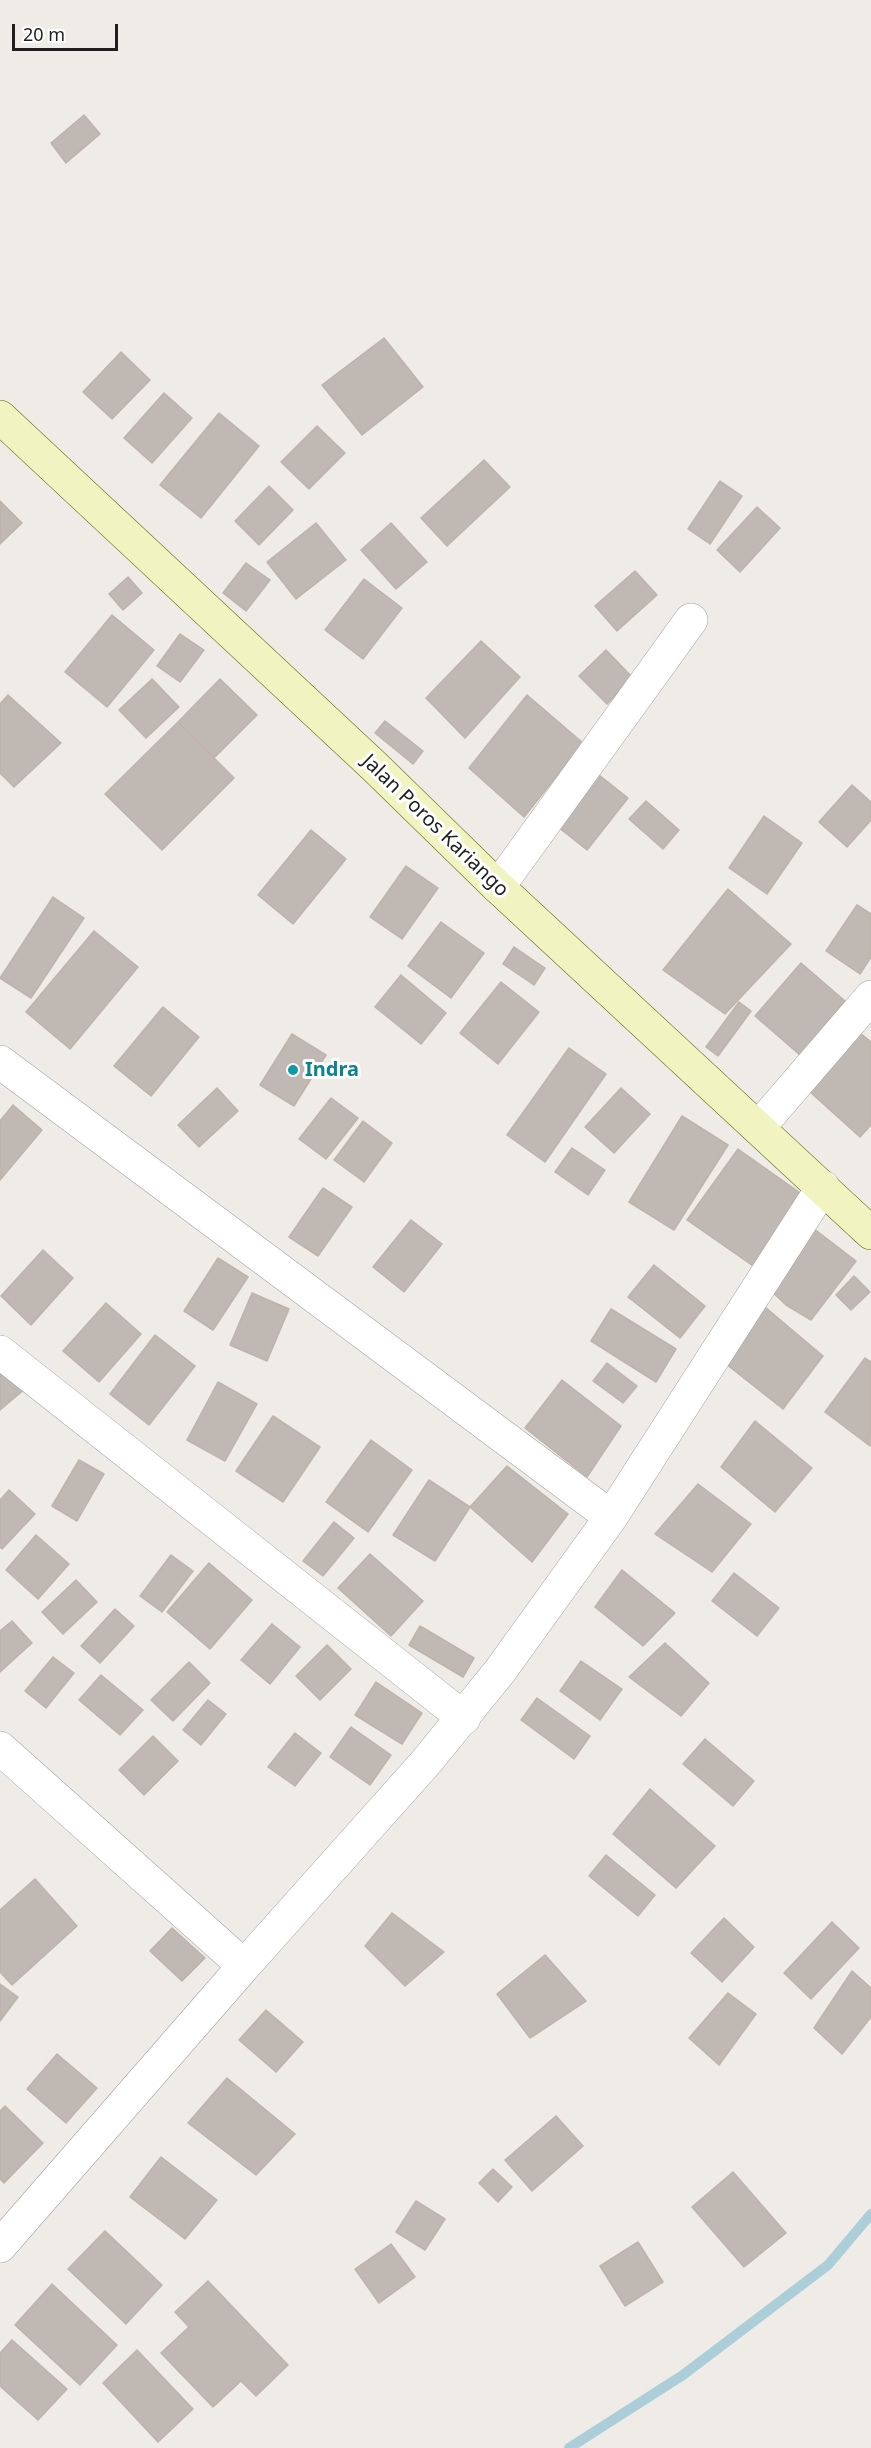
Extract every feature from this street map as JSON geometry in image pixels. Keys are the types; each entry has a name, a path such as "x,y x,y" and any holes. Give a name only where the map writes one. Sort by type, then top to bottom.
{"main road":[{"name":"Jalan Poros Kariango","path":"0,417 374,766 498,887 871,1233"}],"street":[{"path":"498,887 691,620"},
{"path":"759,1127 871,997"},
{"path":"0,1062 611,1517"},
{"path":"0,2246 464,1718 611,1517 823,1187"},
{"path":"0,1352 464,1718"},
{"path":"0,1748 244,1966"}],"building":[{"path":"84,115 100,134 66,163 51,143"},
{"path":"384,338 423,387 362,435 322,385"},
{"path":"121,352 150,380 112,419 83,392"},
{"path":"164,393 192,418 152,463 124,438"},
{"path":"219,413 259,446 201,518 160,485"},
{"path":"317,426 345,453 309,489 281,462"},
{"path":"484,460 510,487 447,546 421,518"},
{"path":"720,481 742,496 710,544 688,529"},
{"path":"269,486 293,510 259,545 235,521"},
{"path":"0,501 22,523 0,544"},
{"path":"757,507 780,528 740,572 717,550"},
{"path":"316,523 346,560 296,599 267,562"},
{"path":"391,523 427,562 396,589 361,550"},
{"path":"246,563 270,580 246,611 223,593"},
{"path":"635,571 657,595 617,631 595,606"},
{"path":"128,577 142,593 123,610 109,594"},
{"path":"364,579 402,608 363,659 325,630"},
{"path":"112,615 154,650 107,707 65,672"},
{"path":"180,634 204,650 180,682 157,666"},
{"path":"481,641 520,677 465,738 426,698"},
{"path":"606,650 633,678 607,704 579,676"},
{"path":"152,679 179,707 146,738 119,710"},
{"path":"220,679 257,715 214,758 178,722"},
{"path":"8,695 61,743 14,787 0,773 0,704"},
{"path":"527,695 583,743 524,817 469,768"},
{"path":"385,721 423,751 413,764 375,733"},
{"path":"178,722 234,778 162,850 105,794"},
{"path":"594,771 628,798 587,850 553,823"},
{"path":"852,785 871,802 871,820 847,847 819,822"},
{"path":"646,801 679,830 663,849 629,819"},
{"path":"764,816 802,843 767,894 729,868"},
{"path":"311,830 346,859 293,924 258,895"},
{"path":"406,866 438,888 402,939 370,917"},
{"path":"728,889 791,944 725,1014 663,970"},
{"path":"53,897 84,918 31,998 0,978"},
{"path":"857,905 871,914 871,957 860,974 826,951"},
{"path":"441,922 484,953 451,998 408,966"},
{"path":"94,931 138,967 70,1049 26,1012"},
{"path":"514,947 545,968 534,985 503,964"},
{"path":"801,963 845,1001 800,1055 755,1016"},
{"path":"401,975 446,1013 421,1044 375,1007"},
{"path":"501,982 539,1012 498,1064 460,1033"},
{"path":"739,1002 751,1011 718,1056 706,1047"},
{"path":"163,1007 199,1037 151,1096 114,1066"},
{"path":"860,1033 871,1042 871,1125 860,1137 809,1091"},
{"name":"Indra","path":"292,1034 326,1055 294,1106 260,1085"},
{"path":"569,1048 606,1074 545,1162 507,1135"},
{"path":"217,1088 238,1111 199,1147 178,1125"},
{"path":"621,1088 650,1114 614,1153 585,1127"},
{"path":"331,1098 358,1118 326,1159 299,1139"},
{"path":"13,1105 42,1130 0,1180 0,1121"},
{"path":"682,1116 728,1145 674,1230 629,1202"},
{"path":"363,1121 392,1143 364,1182 334,1160"},
{"path":"572,1148 605,1170 588,1195 555,1172"},
{"path":"738,1149 806,1197 756,1268 687,1220"},
{"path":"323,1188 352,1207 318,1256 289,1237"},
{"path":"411,1220 442,1244 404,1292 373,1267"},
{"path":"809,1225 856,1261 811,1320 786,1305 764,1284"},
{"path":"43,1250 73,1278 31,1325 1,1296"},
{"path":"218,1258 248,1277 213,1330 184,1311"},
{"path":"654,1265 705,1306 680,1338 628,1297"},
{"path":"854,1276 870,1292 851,1310 836,1295"},
{"path":"252,1293 289,1309 267,1361 230,1345"},
{"path":"106,1303 141,1334 99,1382 63,1351"},
{"path":"765,1307 823,1356 783,1409 726,1364"},
{"path":"611,1309 676,1349 656,1382 591,1341"},
{"path":"155,1335 195,1366 149,1425 110,1394"},
{"path":"865,1358 871,1362 870,1446 825,1412"},
{"path":"607,1363 637,1386 623,1403 593,1381"},
{"path":"0,1367 26,1388 0,1410"},
{"path":"562,1380 621,1426 587,1477 525,1428"},
{"path":"218,1382 257,1404 225,1461 187,1440"},
{"path":"273,1416 320,1447 283,1502 236,1471"},
{"path":"755,1421 812,1468 775,1512 721,1467"},
{"path":"371,1440 412,1470 368,1532 326,1502"},
{"path":"79,1460 104,1474 77,1521 52,1506"},
{"path":"507,1466 568,1514 532,1562 470,1507"},
{"path":"429,1480 470,1507 435,1561 393,1535"},
{"path":"698,1484 751,1524 712,1572 655,1534"},
{"path":"9,1490 35,1514 2,1549 0,1547 0,1500"},
{"path":"334,1522 354,1538 323,1576 303,1561"},
{"path":"36,1535 69,1564 38,1599 6,1570"},
{"path":"370,1554 423,1601 391,1636 338,1588"},
{"path":"171,1555 193,1571 162,1612 140,1596"},
{"path":"209,1563 252,1600 210,1649 167,1612"},
{"path":"622,1570 675,1613 643,1646 595,1607"},
{"path":"734,1573 779,1608 757,1636 712,1601"},
{"path":"76,1580 97,1602 63,1634 42,1612"},
{"path":"115,1609 134,1626 100,1663 81,1646"},
{"path":"12,1621 32,1643 0,1672 0,1631"},
{"path":"272,1624 300,1647 270,1684 241,1660"},
{"path":"420,1626 474,1658 463,1677 409,1645"},
{"path":"665,1643 709,1683 681,1716 629,1677"},
{"path":"327,1645 351,1669 320,1700 296,1676"},
{"path":"53,1657 74,1673 46,1708 25,1691"},
{"path":"581,1661 622,1689 600,1720 560,1691"},
{"path":"189,1662 210,1683 173,1721 151,1700"},
{"path":"101,1675 143,1710 120,1735 79,1700"},
{"path":"376,1682 422,1713 402,1744 355,1715"},
{"path":"537,1698 590,1736 574,1759 521,1720"},
{"path":"208,1700 226,1714 201,1745 183,1730"},
{"path":"351,1727 391,1755 370,1785 330,1757"},
{"path":"295,1733 321,1753 295,1786 268,1767"},
{"path":"153,1736 178,1761 144,1795 119,1770"},
{"path":"705,1739 754,1781 733,1806 683,1764"},
{"path":"650,1789 715,1846 676,1888 613,1834"},
{"path":"606,1855 655,1895 638,1916 589,1876"},
{"path":"35,1879 77,1926 12,1985 0,1972 0,1910"},
{"path":"392,1913 444,1952 405,1986 365,1946"},
{"path":"724,1918 754,1947 722,1982 691,1953"},
{"path":"832,1922 859,1948 811,1999 784,1973"},
{"path":"172,1928 205,1958 182,1981 150,1951"},
{"path":"545,1955 586,2001 530,2038 497,1994"},
{"path":"852,1971 871,1988 871,2017 842,2054 814,2028"},
{"path":"0,1984 18,1997 0,2021"},
{"path":"728,1993 756,2014 719,2065 689,2038"},
{"path":"266,2010 303,2042 276,2072 239,2040"},
{"path":"57,2054 97,2088 66,2123 27,2089"},
{"path":"227,2078 295,2134 256,2175 188,2123"},
{"path":"5,2106 43,2143 4,2183 0,2179 0,2111"},
{"path":"556,2116 583,2146 532,2191 505,2160"},
{"path":"161,2157 217,2200 185,2239 130,2197"},
{"path":"493,2169 512,2187 498,2202 479,2183"},
{"path":"733,2172 786,2233 744,2267 692,2207"},
{"path":"416,2201 445,2219 425,2250 396,2232"},
{"path":"105,2231 162,2285 126,2324 68,2269"},
{"path":"638,2242 663,2282 625,2306 600,2266"},
{"path":"391,2244 415,2277 379,2303 355,2269"},
{"path":"208,2281 288,2365 256,2396 241,2381 213,2407 161,2353 189,2327 175,2312"},
{"path":"52,2284 117,2345 80,2385 15,2325"},
{"path":"12,2340 67,2389 38,2420 0,2386 0,2353"},
{"path":"137,2350 193,2409 158,2442 103,2383"}],"waterway":[{"path":"569,2448 683,2375 828,2265 871,2214"}],"place":[{"name":"Indra","path":"293,1070"}]}
